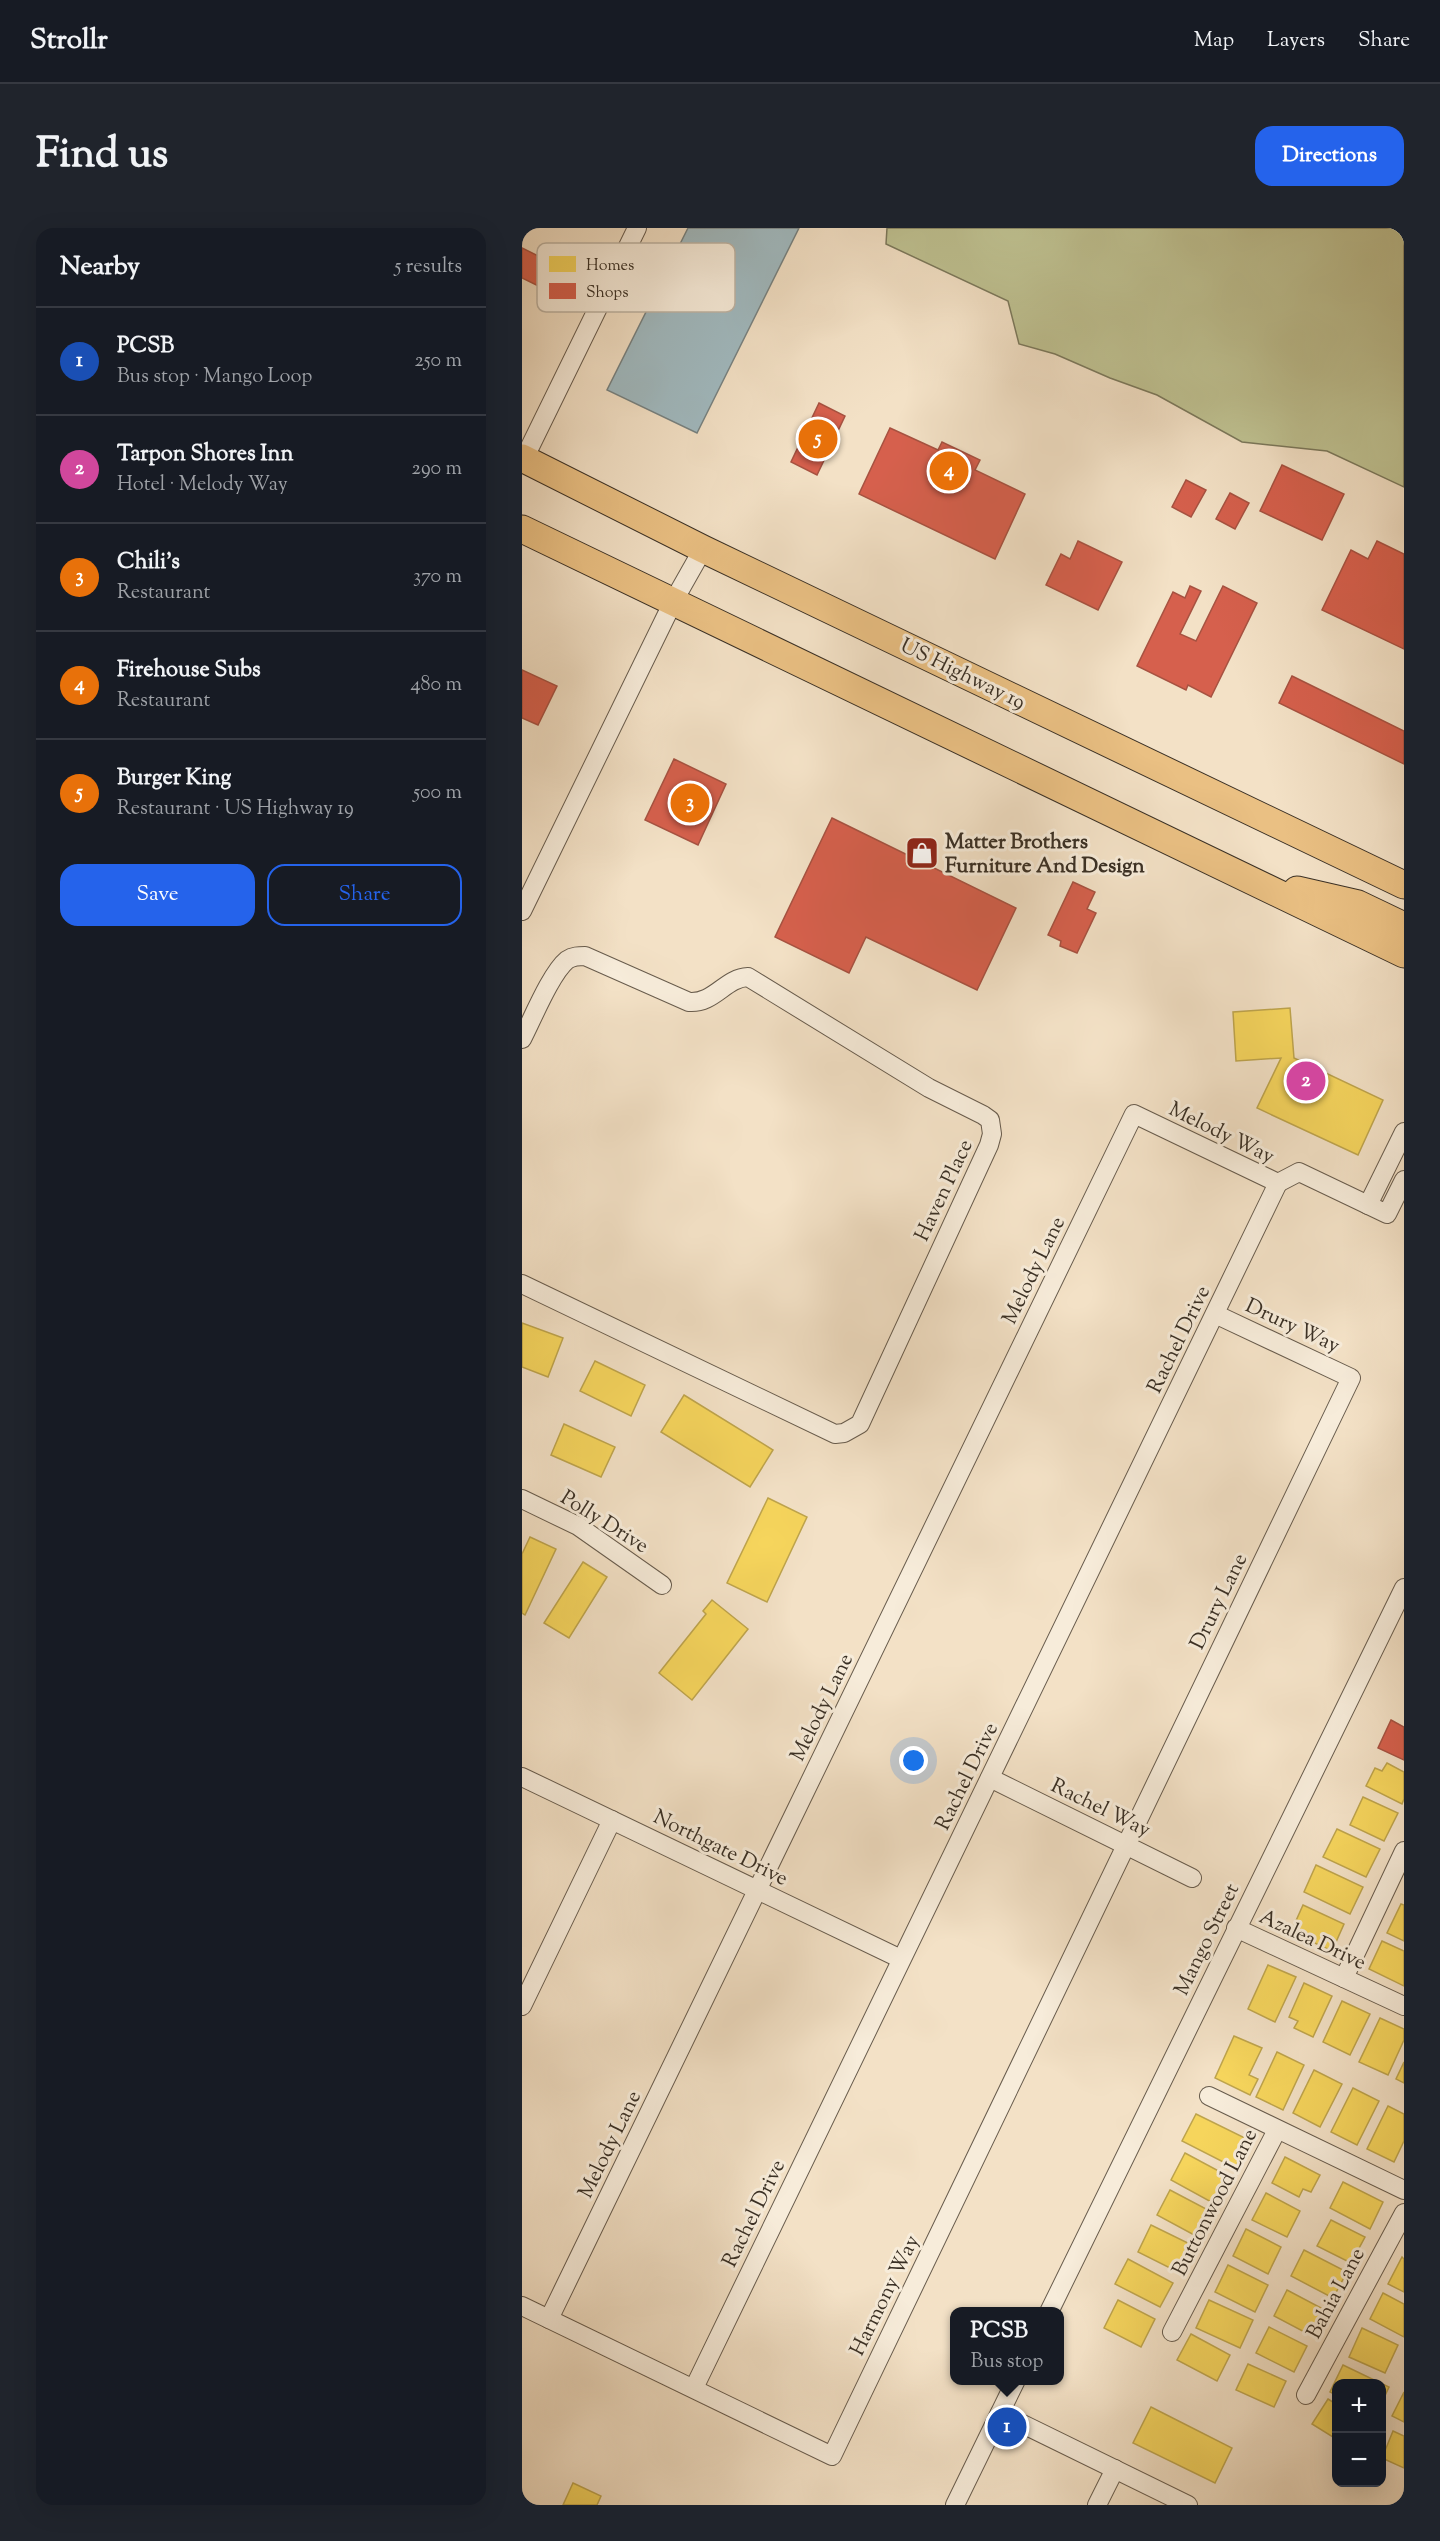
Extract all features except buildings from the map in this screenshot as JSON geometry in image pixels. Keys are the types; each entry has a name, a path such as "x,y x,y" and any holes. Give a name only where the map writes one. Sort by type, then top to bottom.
{"highway":[{"name":"US Highway 19","path":"523,459 703,549 1404,885"},
{"path":"522,529 1404,954"},
{"path":"1251,880 1358,904 1404,926"}],"street":[{"path":"630,243 637,228"},
{"path":"523,459 596,312"},
{"path":"522,911 673,602 703,549"},
{"name":"Haven Place","path":"522,1039 557,972 572,957 585,956 689,1002 707,1000 739,979 748,977 919,1082 984,1115 990,1120 992,1134 989,1145 860,1424 844,1433 835,1434 824,1429 522,1284"},
{"name":"Melody Way","path":"1134,1114 1278,1183 1299,1172 1387,1214 1404,1180"},
{"name":"Melody Lane","path":"549,2319 1134,1114"},
{"path":"1368,1205 1404,1132"},
{"name":"Rachel Drive","path":"694,2388 1278,1183"},
{"name":"Drury Way","path":"1215,1314 1351,1378"},
{"name":"Drury Lane","path":"1126,1844 1351,1378"},
{"name":"Polly Drive","path":"522,1499 578,1526 662,1585"},
{"name":"Mango Street","path":"1051,2307 1404,1587"},
{"name":"Northgate Drive","path":"522,1777 901,1959"},
{"name":"Rachel Way","path":"990,1778 1192,1878"},
{"path":"522,2006 612,1820"},
{"name":"Harmony Way","path":"522,2306 832,2456 1126,1844"},
{"path":"1344,1978 1404,1851"},
{"name":"Azalea Drive","path":"1236,1928 1404,2006"},
{"name":"Buttonwood Lane","path":"1172,2332 1277,2130 1209,2096"},
{"path":"1277,2130 1404,2190"},
{"name":"Bahia Lane","path":"1306,2395 1404,2213"},
{"path":"955,2505 1014,2385"},
{"path":"1000,2413 1188,2505"},
{"path":"1097,2505 1115,2469"}],"green space":[{"path":"887,228 1404,228 1404,487 1327,451 1242,442 1157,395 1055,354 1019,344 1008,301 886,244"}],"water":[{"path":"688,228 799,228 697,433 607,390 646,312 735,312 735,243 680,243"}],"place":[{"name":"Burger King","path":"818,439"},
{"name":"Firehouse Subs","path":"949,471"},
{"name":"Chili's","path":"690,803"},
{"name":"Matter Brothers Furniture And Design","path":"922,853"},
{"name":"Tarpon Shores Inn","path":"1306,1081"},
{"name":"PCSB","path":"1007,2427"}]}
